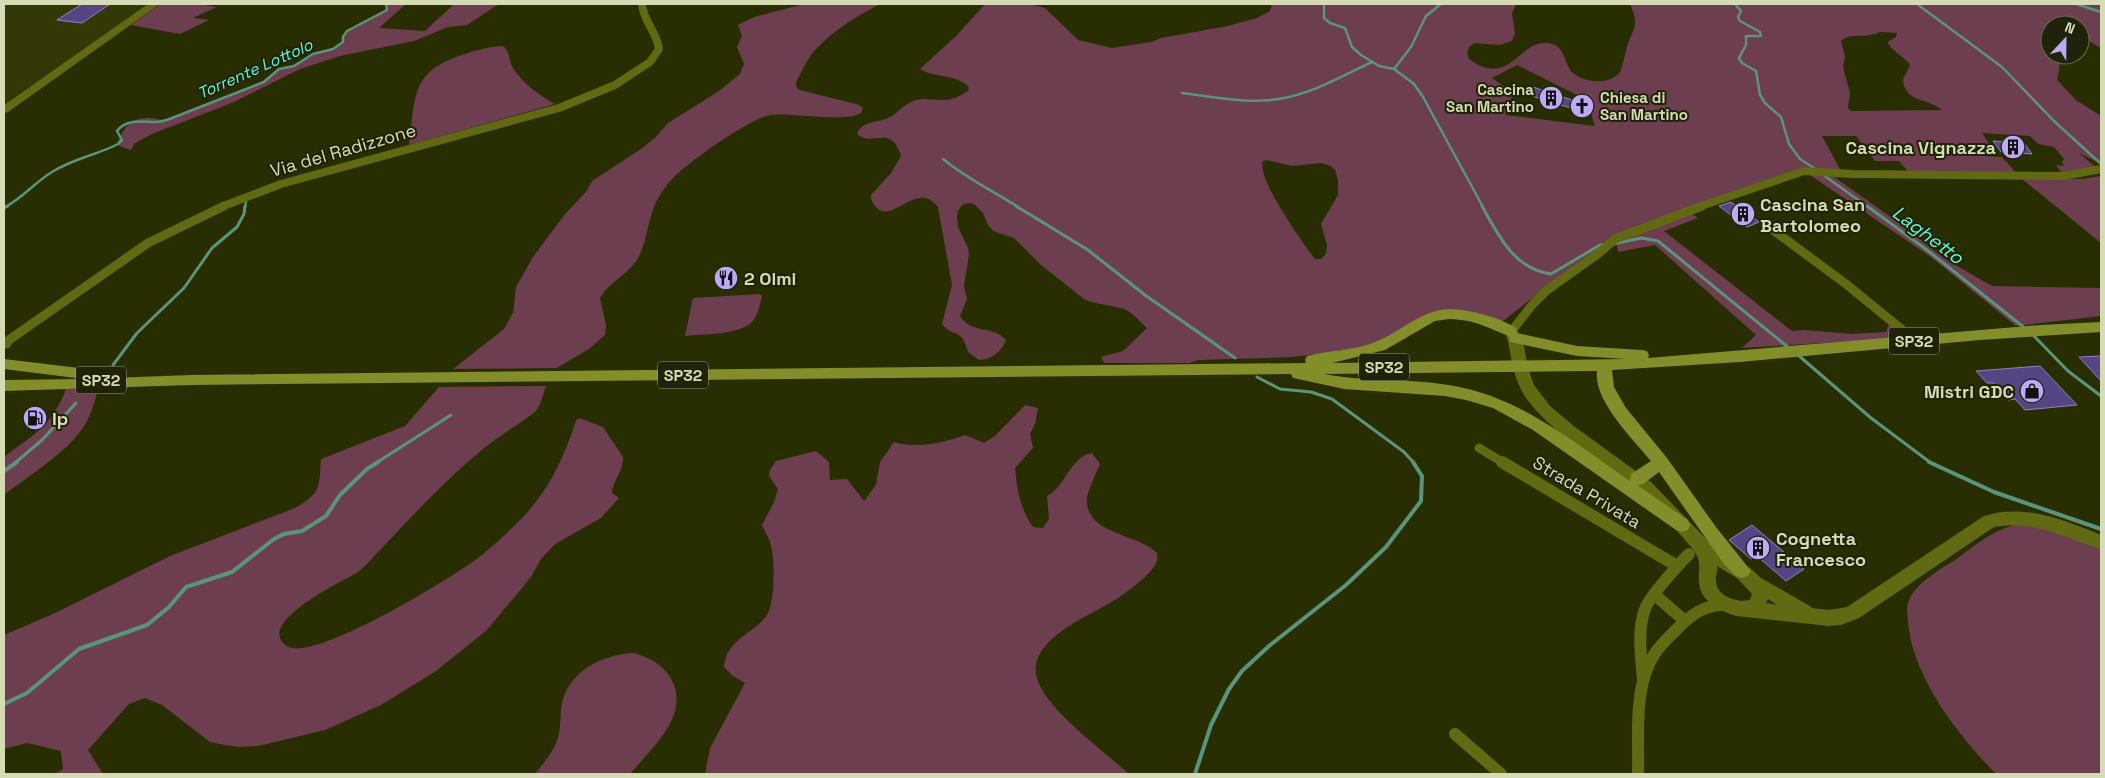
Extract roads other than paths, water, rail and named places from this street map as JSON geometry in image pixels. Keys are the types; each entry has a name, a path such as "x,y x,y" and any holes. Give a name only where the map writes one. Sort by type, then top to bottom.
{"main road":[{"path":"1197,369 1207,364 1299,362 1360,352 1384,344 1429,318 1441,314 1480,319 1500,325 1513,335 1577,351 1674,356 1768,354"},
{"name":"SP32","path":"4,376 168,381 1607,365 1784,353 2101,326"},
{"path":"4,364 68,373 168,381"},
{"path":"1607,365 1604,370 1604,379 1610,395 1661,462 1737,570"},
{"path":"1257,368 1344,383 1449,390 1493,402 1538,426 1682,525"},
{"path":"4,386 168,381"},
{"path":"1637,479 1661,462"}],"street":[{"path":"4,110 155,4"},
{"name":"Via del Radizzone","path":"4,343 148,243 214,210 281,184 328,170 544,113 615,85 650,62 659,49 656,33 645,20 642,4"},
{"path":"1726,605 1715,596 1709,580 1706,560 1694,549 1682,525 1661,500 1637,479 1564,426 1540,406 1531,394 1522,374 1513,335 1528,310 1547,290 1604,251 1614,241 1726,197 1800,173 2064,176 2101,169"},
{"path":"1765,224 1846,284 1916,341"},
{"name":"Strada Privata","path":"1479,448 1677,566"},
{"path":"1643,684 1649,664 1656,652 1686,621 1702,609 1713,605 1829,618 1841,617 1853,613 1990,521 2000,518 2026,518 2057,526 2101,542"},
{"path":"1638,774 1643,684 1640,637 1645,608 1677,566 1694,549"},
{"path":"1694,549 1737,570 1780,599 1812,615"},
{"path":"1702,609 1709,580 1720,567 1737,570"},
{"path":"1747,609 1753,608 1760,601 1761,594 1757,584"},
{"path":"1656,596 1686,621"},
{"path":"1455,734 1500,774"}],"waterway":[{"name":"Torrente Lottolo","path":"5,207 46,176 60,168 118,144 122,140 117,131 125,124 130,122 158,122 166,120 264,82 279,69 294,66 313,54 333,49 343,42 343,37 347,31 387,10 386,4"},
{"path":"1324,4 1324,18 1330,23 1345,28 1352,47 1379,66 1394,69"},
{"path":"1394,69 1411,47 1426,16 1441,4"},
{"name":"Laghetto","path":"1735,4 1741,11 1738,17 1740,21 1760,32 1761,36 1746,36 1746,45 1739,58 1742,63 1756,71 1760,95 1765,103 1781,117 1789,144 1800,159 1817,170"},
{"path":"1917,4 2002,67 2054,121 2101,164"},
{"path":"2076,4 2101,12"},
{"path":"1182,93 1255,101 1279,99 1315,89 1372,62"},
{"path":"1394,69 1414,84 1423,97 1483,207"},
{"path":"943,159 1018,207"},
{"name":"Laghetto","path":"1822,174 1868,207"},
{"path":"245,207 246,202"},
{"name":"Torrente Lottolo","path":"4,208 8,206"},
{"path":"113,365 137,333 184,288 212,248 237,227 244,214 245,206"},
{"path":"1016,206 1088,250 1145,295 1235,358"},
{"path":"1482,206 1494,228 1509,249 1517,258 1538,271 1551,274 1600,245 1604,245"},
{"name":"Laghetto","path":"1867,206 1927,250 2026,329"},
{"path":"1613,244 1641,238 1658,241 1789,348"},
{"name":"Laghetto","path":"2033,335 2068,371 2101,396"},
{"path":"1798,355 1871,418 1931,463"},
{"path":"1257,377 1280,389 1311,392 1332,399 1404,452 1414,463"},
{"path":"15,463 42,440 76,403"},
{"path":"376,463 451,415"},
{"path":"4,471 17,462"},
{"path":"4,704 27,693 79,649 147,625 169,607 186,587 232,572 274,539 284,534 302,531 326,516 340,495 367,469 378,462"},
{"path":"1195,774 1211,725 1229,689 1242,671 1269,646 1346,585 1386,547 1421,501 1422,476 1413,462"},
{"path":"1931,463 1994,492 2101,529"}],"place":[{"name":"Cascina San Martino","path":"1551,98"},
{"name":"Chiesa di San Martino","path":"1582,106"},
{"name":"Cascina Vignazza","path":"2013,147"},
{"name":"Cascina San Bartolomeo","path":"1743,214"},
{"name":"2 Olmi","path":"726,278"},
{"name":"Mistri GDC","path":"2032,391"},
{"name":"Ip","path":"35,418"},
{"name":"Cognetta Francesco","path":"1758,548"}]}
